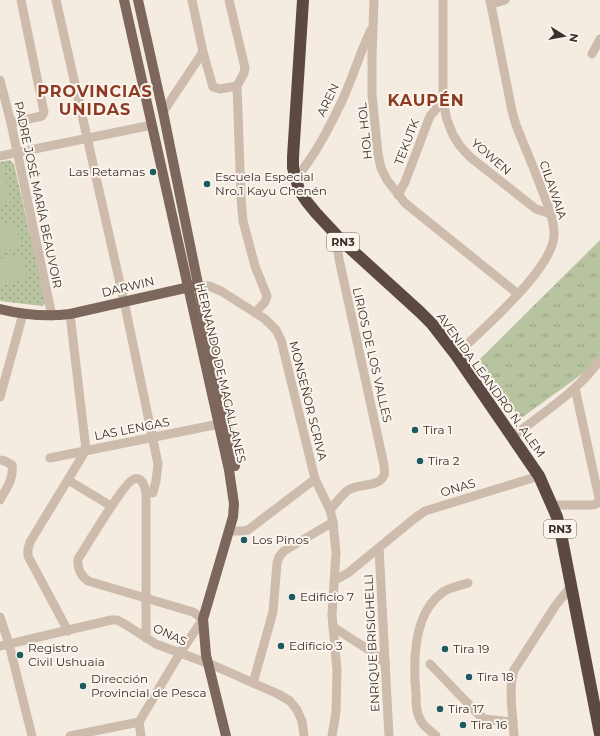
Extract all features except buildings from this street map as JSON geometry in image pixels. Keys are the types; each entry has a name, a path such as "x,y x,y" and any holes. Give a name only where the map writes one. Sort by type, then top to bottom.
{"highway":[{"name":"AVENIDA LEANDRO N. ALEM","path":"303,0 293,150 293,168 295,179 307,202 342,241 420,312 436,329 456,355 539,476 557,517 572,585 600,734"}],"main road":[{"name":"HERNANDO DE MAGALLANES","path":"124,0 219,424 232,489 233,531 203,618"},
{"name":"HERNANDO DE MAGALLANES","path":"138,0 163,112 236,470 240,504 210,621 212,665"},
{"name":"DARWIN","path":"0,309 23,314 52,316 70,314 198,285"},
{"path":"203,618 205,646 212,665 232,736"},
{"path":"212,665 226,736"}],"street":[{"path":"11,123 42,116 44,112 21,0"},
{"path":"56,0 124,301 158,464 157,477 153,493"},
{"path":"192,0 203,52 213,87 220,90 237,86"},
{"path":"229,0 245,68 237,86 243,221 255,266 267,296 265,302 255,313"},
{"name":"HOL HOL","path":"374,0 372,94 378,154 381,168 387,180 405,203 518,294"},
{"name":"YOWEN","path":"443,0 443,101 447,120 453,135 470,157 536,209 551,214"},
{"path":"491,2 505,0"},
{"name":"CILAWAIA","path":"456,355 518,294 542,266 550,252 554,240 551,214 512,112 491,2"},
{"name":"AREN","path":"295,179 308,164 342,100 373,26"},
{"path":"592,54 600,39"},
{"path":"163,112 203,52"},
{"name":"PADRE JOSÉ MARÍA BEAUVOIR","path":"0,80 11,123 16,153 52,316"},
{"name":"TEKUTK","path":"398,194 405,182 430,116 443,101"},
{"path":"0,156 152,125"},
{"name":"LIRIOS DE LOS VALLES","path":"330,510 347,491 377,482 384,475 384,465 339,259 338,252 342,241"},
{"name":"DARWIN","path":"198,285 209,286 221,291 255,313"},
{"name":"MONSEÑOR SCRIVA","path":"255,313 272,325 281,340 315,478 330,510 333,522 336,553 332,601 337,670 336,712 332,736"},
{"path":"0,398 23,314"},
{"path":"68,631 28,556 28,549 30,542 86,450 70,314"},
{"path":"512,437 575,388 588,376 600,360"},
{"path":"552,505 593,504 598,503 599,498 575,388"},
{"name":"LAS LENGAS","path":"50,458 219,424"},
{"path":"0,460 12,465 13,471 12,478 0,500"},
{"name":"ONAS","path":"334,580 348,573 425,511 539,476"},
{"path":"146,638 146,598 146,493 142,481 138,478 132,479 111,506 78,560 77,566 80,573 83,578 88,581 146,598 193,612 203,618"},
{"path":"233,531 248,530 315,478"},
{"path":"68,480 111,506"},
{"path":"253,684 274,612 276,575 279,557 284,551 333,522"},
{"name":"ENRIQUE BRISIGHELLI","path":"379,548 389,736"},
{"path":"436,736 421,722 417,712 414,675 416,641 424,616 434,601 448,589 468,583"},
{"path":"514,736 510,681 514,670 556,605 572,585"},
{"path":"0,617 10,644 32,736"},
{"name":"HERNANDO DE MAGALLANES","path":"139,722 180,653 203,618"},
{"name":"ONAS","path":"0,646 111,620 117,620 156,644 212,665 278,694 290,701 297,710 302,721 304,736"},
{"path":"333,627 372,652 385,663"},
{"path":"430,664 479,715 485,719 513,722"},
{"path":"70,736 139,722 141,736"}],"green space":[{"path":"10,160 14,164 45,300 45,304 42,306 0,301 0,162"},
{"path":"0,169 3,169 11,202 0,205"},
{"path":"16,223 21,248 0,253 0,226"},
{"path":"600,240 600,361 520,419 479,360"},
{"path":"22,254 28,279 0,285 0,259"}],"place":[{"name":"Las Retamas","path":"153,172"},
{"name":"Escuela Especial Nro.1 Kayu Chenén","path":"207,184"},
{"name":"Tira 1","path":"415,430"},
{"name":"Tira 2","path":"420,461"},
{"name":"Los Pinos","path":"244,540"},
{"name":"Edificio 7","path":"292,597"},
{"name":"Edificio 3","path":"281,646"},
{"name":"Tira 19","path":"445,649"},
{"name":"Registro Civil Ushuaia","path":"20,655"},
{"name":"Tira 18","path":"469,677"},
{"name":"Dirección Provincial de Pesca","path":"83,686"},
{"name":"Tira 17","path":"440,709"},
{"name":"Tira 16","path":"463,725"}],"district":[{"name":"PROVINCIAS UNIDAS","path":"95,100"},
{"name":"KAUPÉN","path":"426,100"}]}
